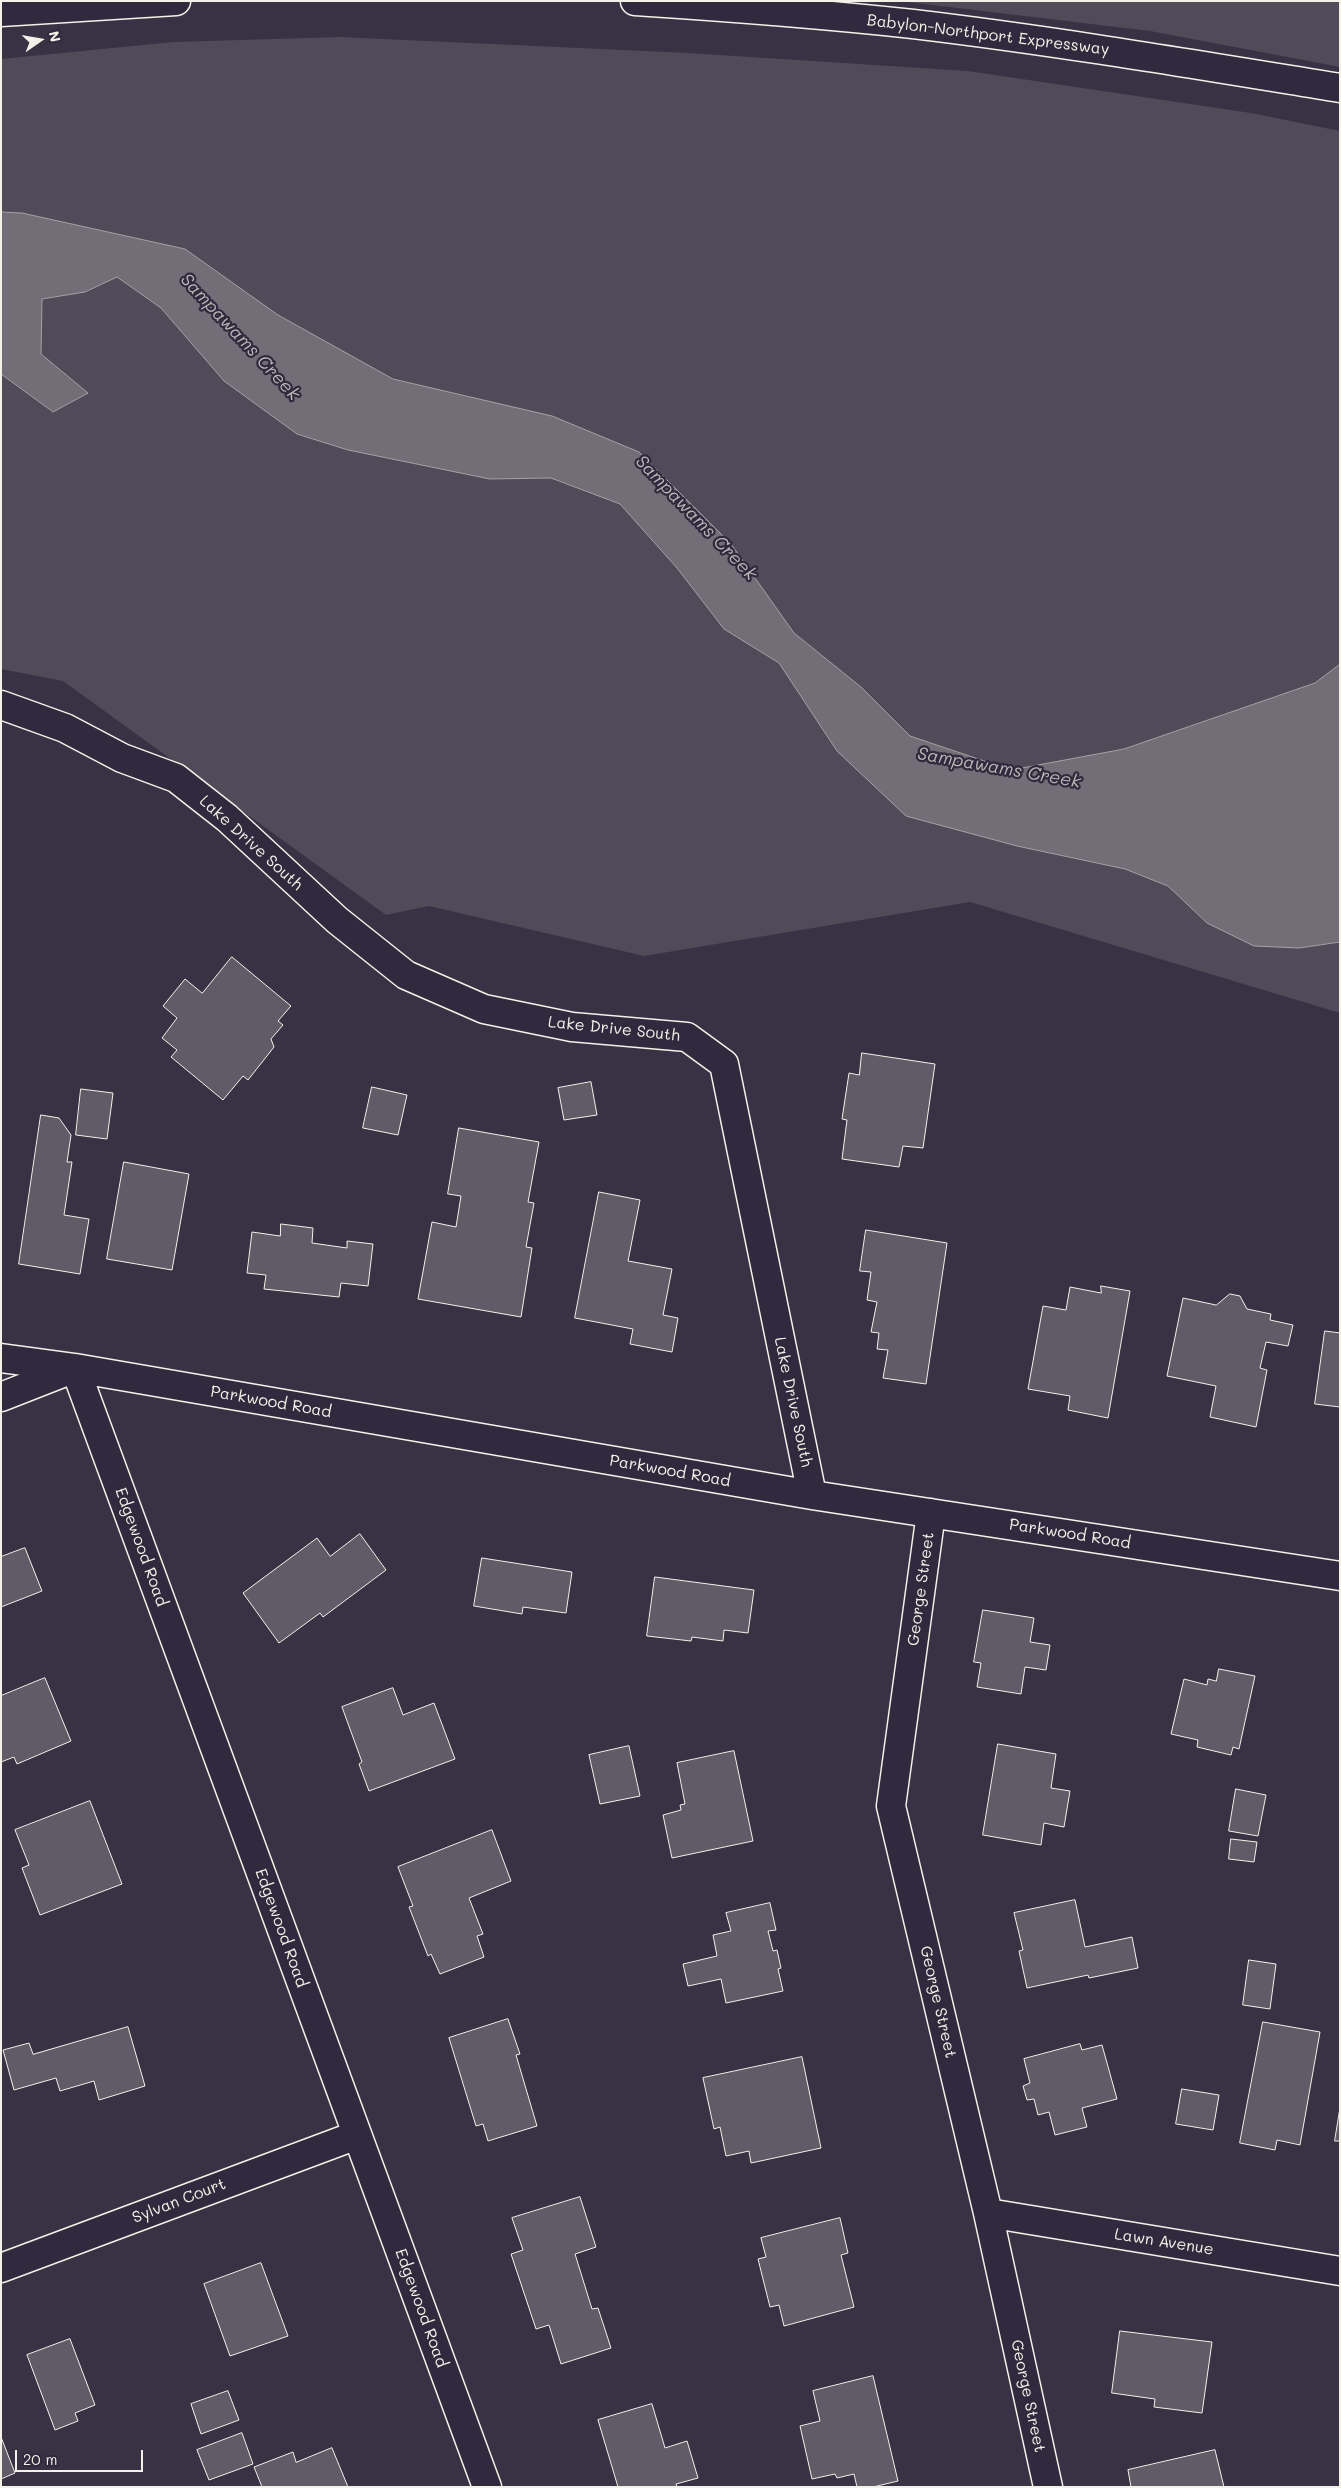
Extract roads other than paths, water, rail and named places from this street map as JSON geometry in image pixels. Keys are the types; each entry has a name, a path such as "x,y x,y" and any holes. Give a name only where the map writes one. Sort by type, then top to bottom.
{"street":[{"path":"1,12 176,1"},
{"name":"Babylon-Northport Expressway","path":"634,1 770,10 914,24 1150,57 1340,88"},
{"name":"Lake Drive South","path":"1,705 65,728 122,758 176,778 226,818 337,920 406,975 484,1009 572,1027 687,1037 724,1064 812,1495"},
{"name":"Parkwood Road","path":"1,1358 75,1368 812,1495 1340,1576"},
{"path":"1,1397 75,1368"},
{"name":"Edgewood Road","path":"75,1368 487,2487"},
{"name":"George Street","path":"931,1512 891,1806 988,2212 1048,2487"},
{"name":"Sylvan Court","path":"1,2268 357,2135"},
{"name":"Lawn Avenue","path":"988,2212 1340,2271"}],"water":[{"name":"Sampawams Creek","path":"1,212 22,213 185,249 278,315 393,379 552,416 639,452 731,544 794,633 861,687 910,736 1011,770 1124,749 1315,683 1340,664 1340,942 1299,948 1254,946 1207,923 1168,886 1125,869 1017,846 906,816 837,751 779,663 724,629 677,568 620,504 551,478 490,479 348,450 297,434 224,381 161,308 117,277 85,292 42,299 41,354 88,393 53,412 1,374"}]}
